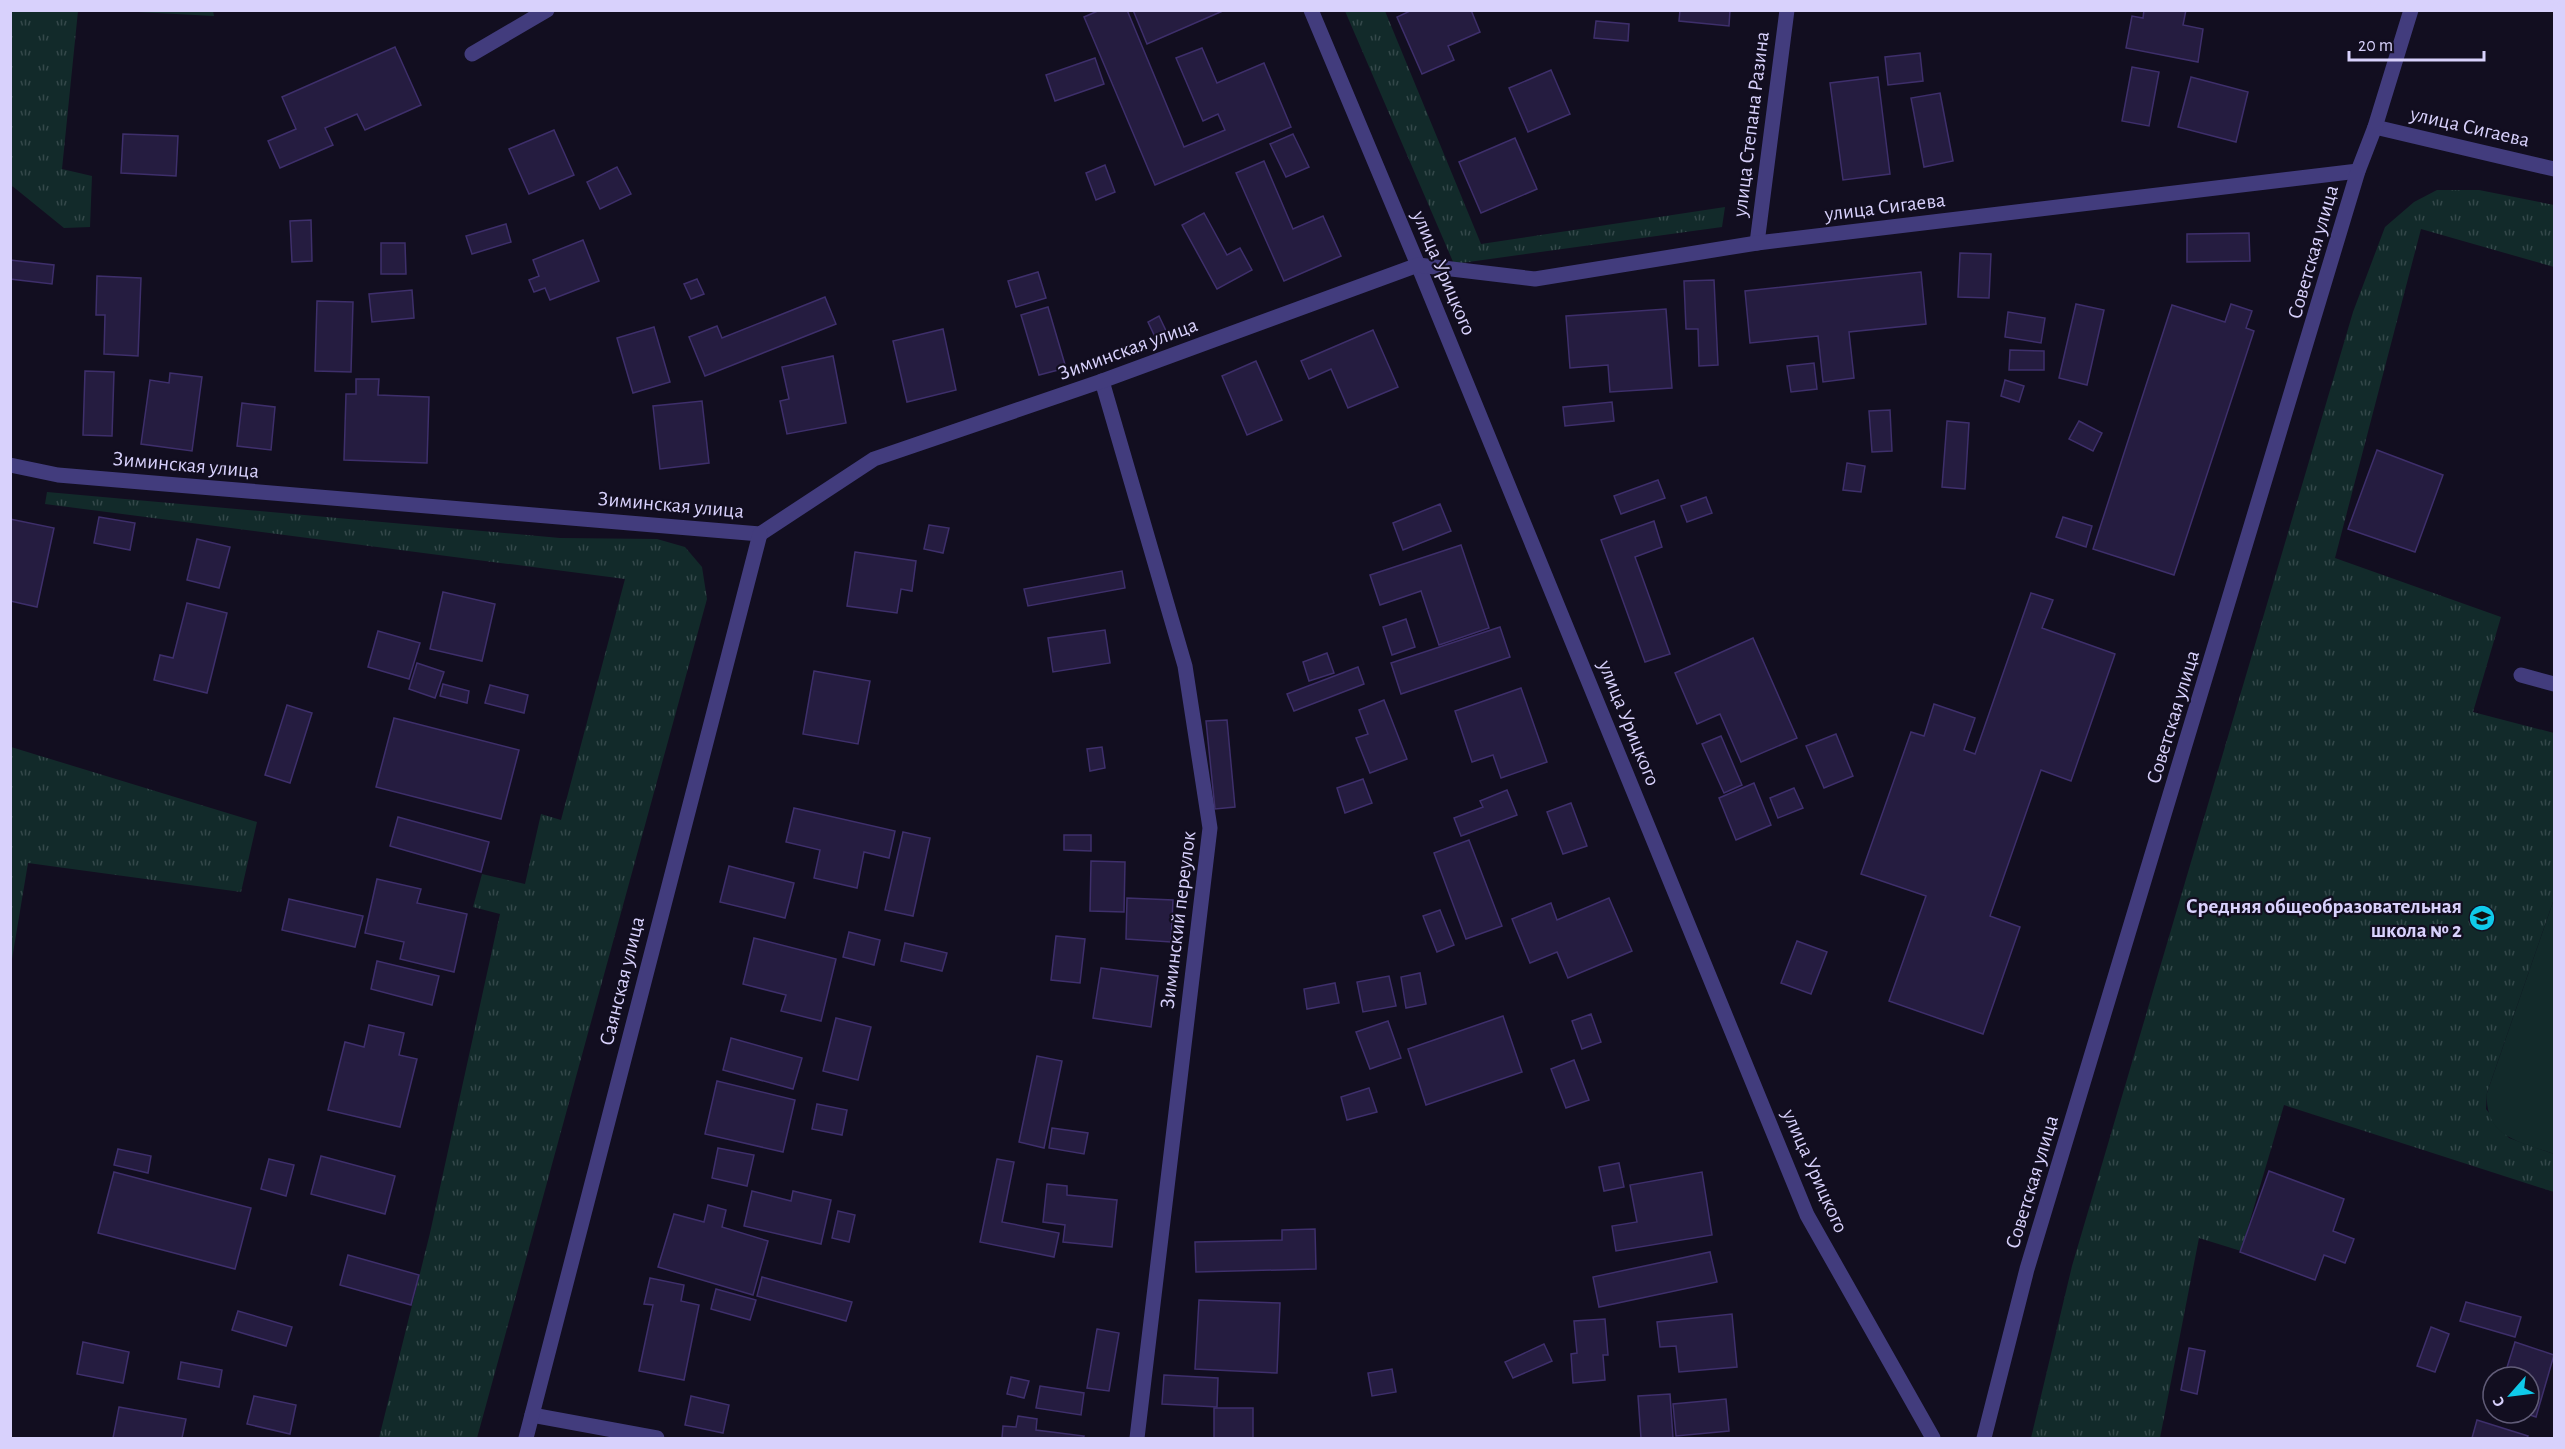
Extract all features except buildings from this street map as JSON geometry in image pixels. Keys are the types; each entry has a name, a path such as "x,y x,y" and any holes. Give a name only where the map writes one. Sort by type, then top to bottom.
{"street":[{"path":"472,54 547,10"},
{"name":"улица Урицкого","path":"1311,10 1419,265 1807,1215 1933,1438"},
{"name":"улица Степана Разина","path":"1757,243 1787,10"},
{"name":"Советская улица","path":"1984,1438 2027,1269 2358,171 2375,127 2411,10"},
{"name":"улица Сигаева","path":"2375,127 2554,168"},
{"name":"улица Сигаева","path":"1419,265 1535,279 1757,243 2358,171"},
{"name":"Зиминская улица","path":"10,465 58,476 760,534 874,459 1102,381 1419,265"},
{"name":"Зиминский переулок","path":"1102,381 1185,666 1210,828 1137,1438"},
{"name":"Саянская улица","path":"526,1438 760,534"},
{"path":"2521,675 2554,684"},
{"path":"532,1415 657,1438"}],"green space":[{"path":"10,11 78,11 62,169 92,176 90,227 64,228 11,185"},
{"path":"119,11 213,11 214,16"},
{"path":"1345,11 1385,11 1481,244 1725,207 1722,227 1454,264"},
{"path":"2437,190 2479,190 2554,205 2554,267 2421,229 2335,558 2501,617 2473,712 2554,733 2554,899 2487,1093 2486,1109 2509,1138 2554,1154 2554,1192 2284,1105 2241,1251 2199,1238 2160,1438 2031,1438 2072,1266 2353,312 2385,227 2414,202"},
{"path":"47,492 560,538 657,539 685,547 702,567 707,599 477,1438 379,1438 430,1233 500,914 473,907 482,874 525,884 541,814 561,820 625,579 45,504"},
{"path":"11,747 257,822 241,892 28,863 11,965"},
{"path":"2554,899 2554,1154 2517,1141 2498,1128 2491,1119 2487,1093"}],"place":[{"name":"Средняя общеобразовательная школа № 2","path":"2482,918"}]}
